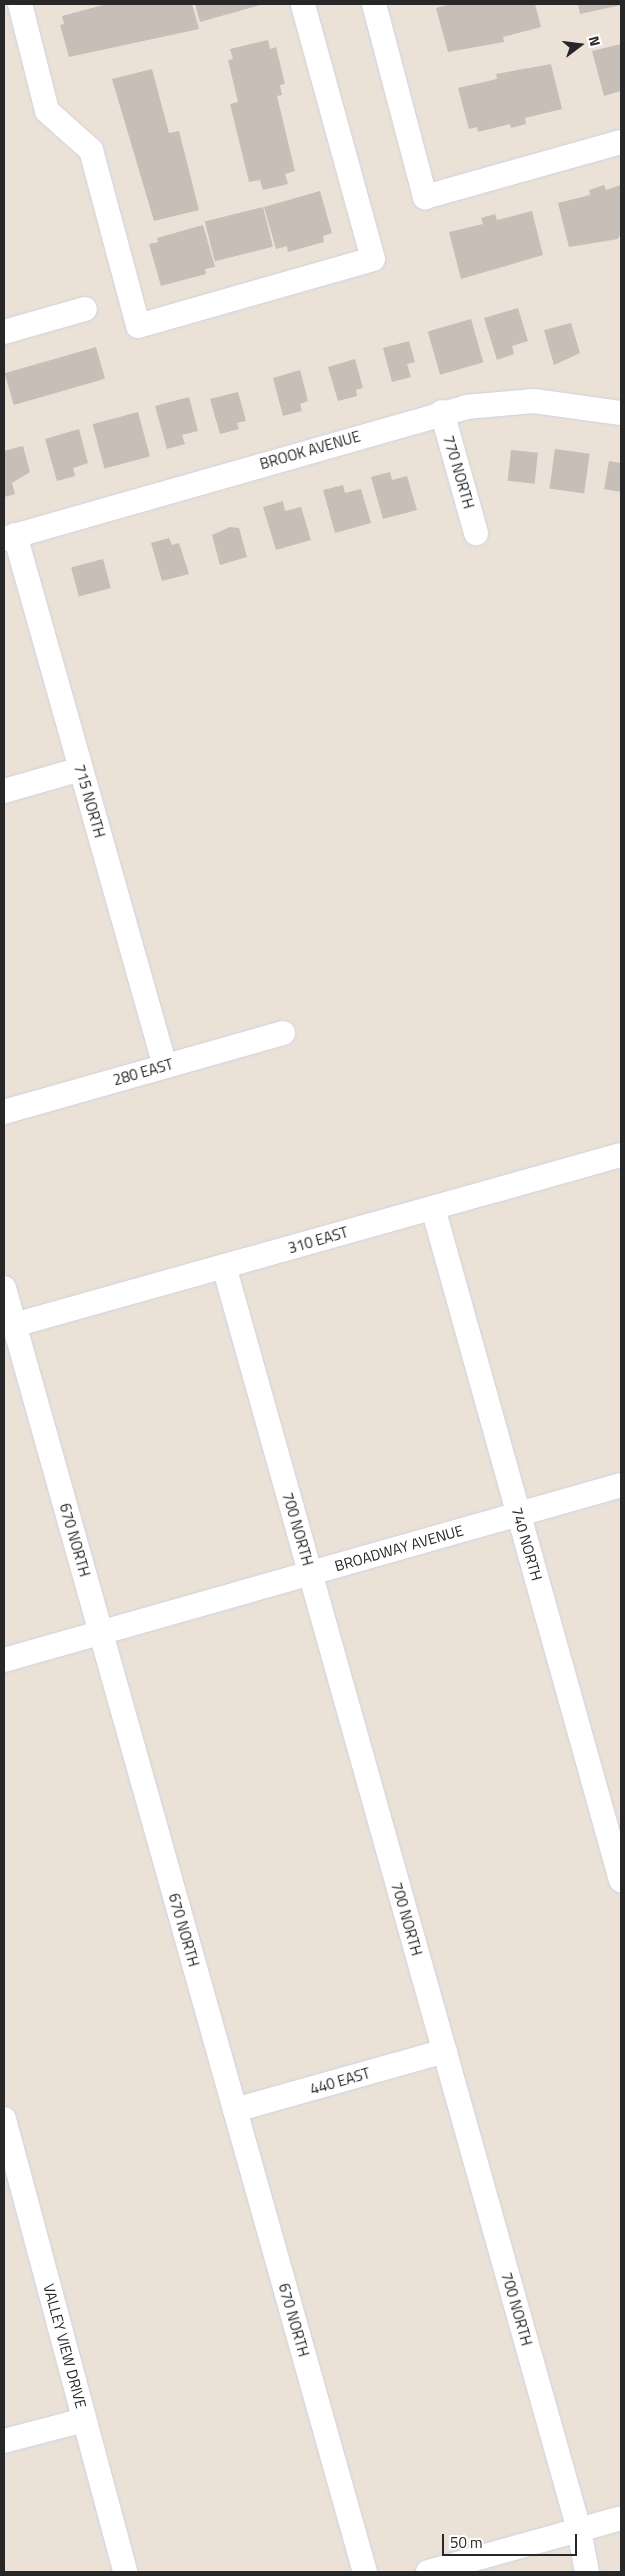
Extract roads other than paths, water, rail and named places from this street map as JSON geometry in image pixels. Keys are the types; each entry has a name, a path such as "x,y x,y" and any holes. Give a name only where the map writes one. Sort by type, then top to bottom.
{"street":[{"path":"20,4 48,111 91,150 138,326 373,259 303,4"},
{"path":"374,4 425,197 621,142"},
{"path":"4,332 85,309"},
{"name":"BROOK AVENUE","path":"10,537 442,412 534,401 621,413"},
{"name":"770 NORTH","path":"442,412 476,533"},
{"name":"715 NORTH","path":"10,537 82,769 165,1066"},
{"path":"4,790 82,769"},
{"name":"280 EAST","path":"4,1112 283,1033"},
{"name":"310 EAST","path":"14,1326 621,1155"},
{"name":"740 NORTH","path":"433,1208 621,1880"},
{"name":"700 NORTH","path":"224,1266 579,2530 586,2572"},
{"name":"670 NORTH","path":"4,1288 365,2572"},
{"name":"BROADWAY AVENUE","path":"4,1660 621,1485"},
{"name":"440 EAST","path":"235,2110 445,2051"},
{"name":"VALLEY VIEW DRIVE","path":"4,2119 11,2177 84,2420 125,2572"},
{"path":"4,2442 84,2420"},
{"path":"428,2572 621,2518"}]}
